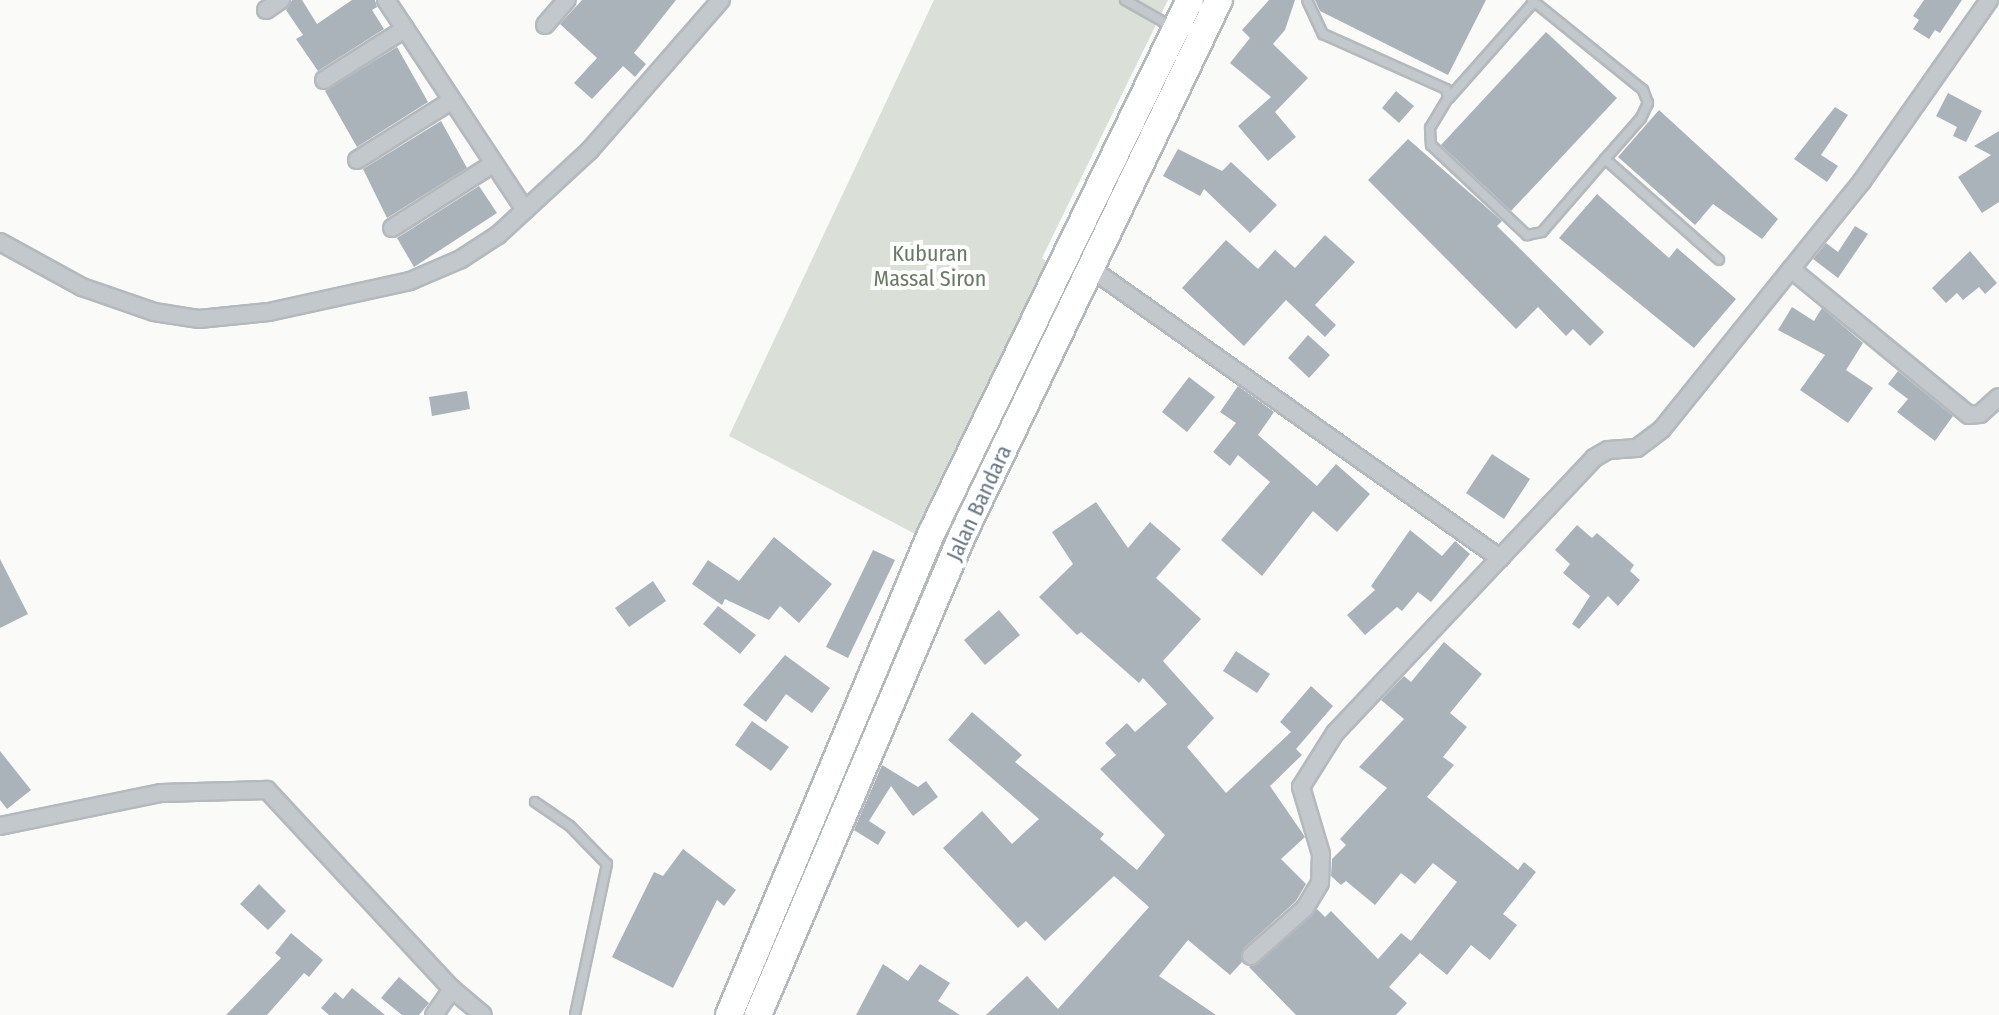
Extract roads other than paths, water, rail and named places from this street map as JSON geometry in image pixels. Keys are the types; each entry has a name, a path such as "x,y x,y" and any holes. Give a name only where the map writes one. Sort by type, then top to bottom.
{"highway":[{"name":"Jalan Bandara","path":"758,1015 963,534 1093,270 1187,35 1190,0"},
{"name":"Jalan Bandara","path":"729,1015 931,534 1187,35 1219,0"}],"street":[{"path":"266,10 281,0"},
{"path":"386,0 525,210"},
{"path":"545,25 567,0"},
{"path":"0,242 82,287 117,300 154,312 230,319 422,277 461,259 525,210 590,150 721,0"},
{"path":"1251,956 1305,908 1320,883 1321,854 1301,787 1309,770 1375,685 1601,452 1637,448 1662,429 1862,181 1989,0"},
{"path":"324,80 405,29"},
{"path":"357,160 451,101"},
{"path":"392,228 493,164"},
{"path":"1791,269 1969,415 1980,414 1999,397"},
{"path":"1093,270 1500,558"},
{"path":"0,826 161,793 267,790 452,989 483,1015"},
{"path":"434,1015 452,989"}],"lane":[{"path":"1125,0 1187,35"},
{"path":"1307,0 1323,34 1446,89 1448,98"},
{"path":"1533,1 1643,90 1648,103 1641,118 1542,232 1527,235 1431,145 1430,128 1448,98 1533,1"},
{"path":"1605,159 1719,260"},
{"path":"535,802 570,826 607,864 575,1015"}],"park label":[{"name":"Kuburan Massal Siron","path":"930,266"}]}
